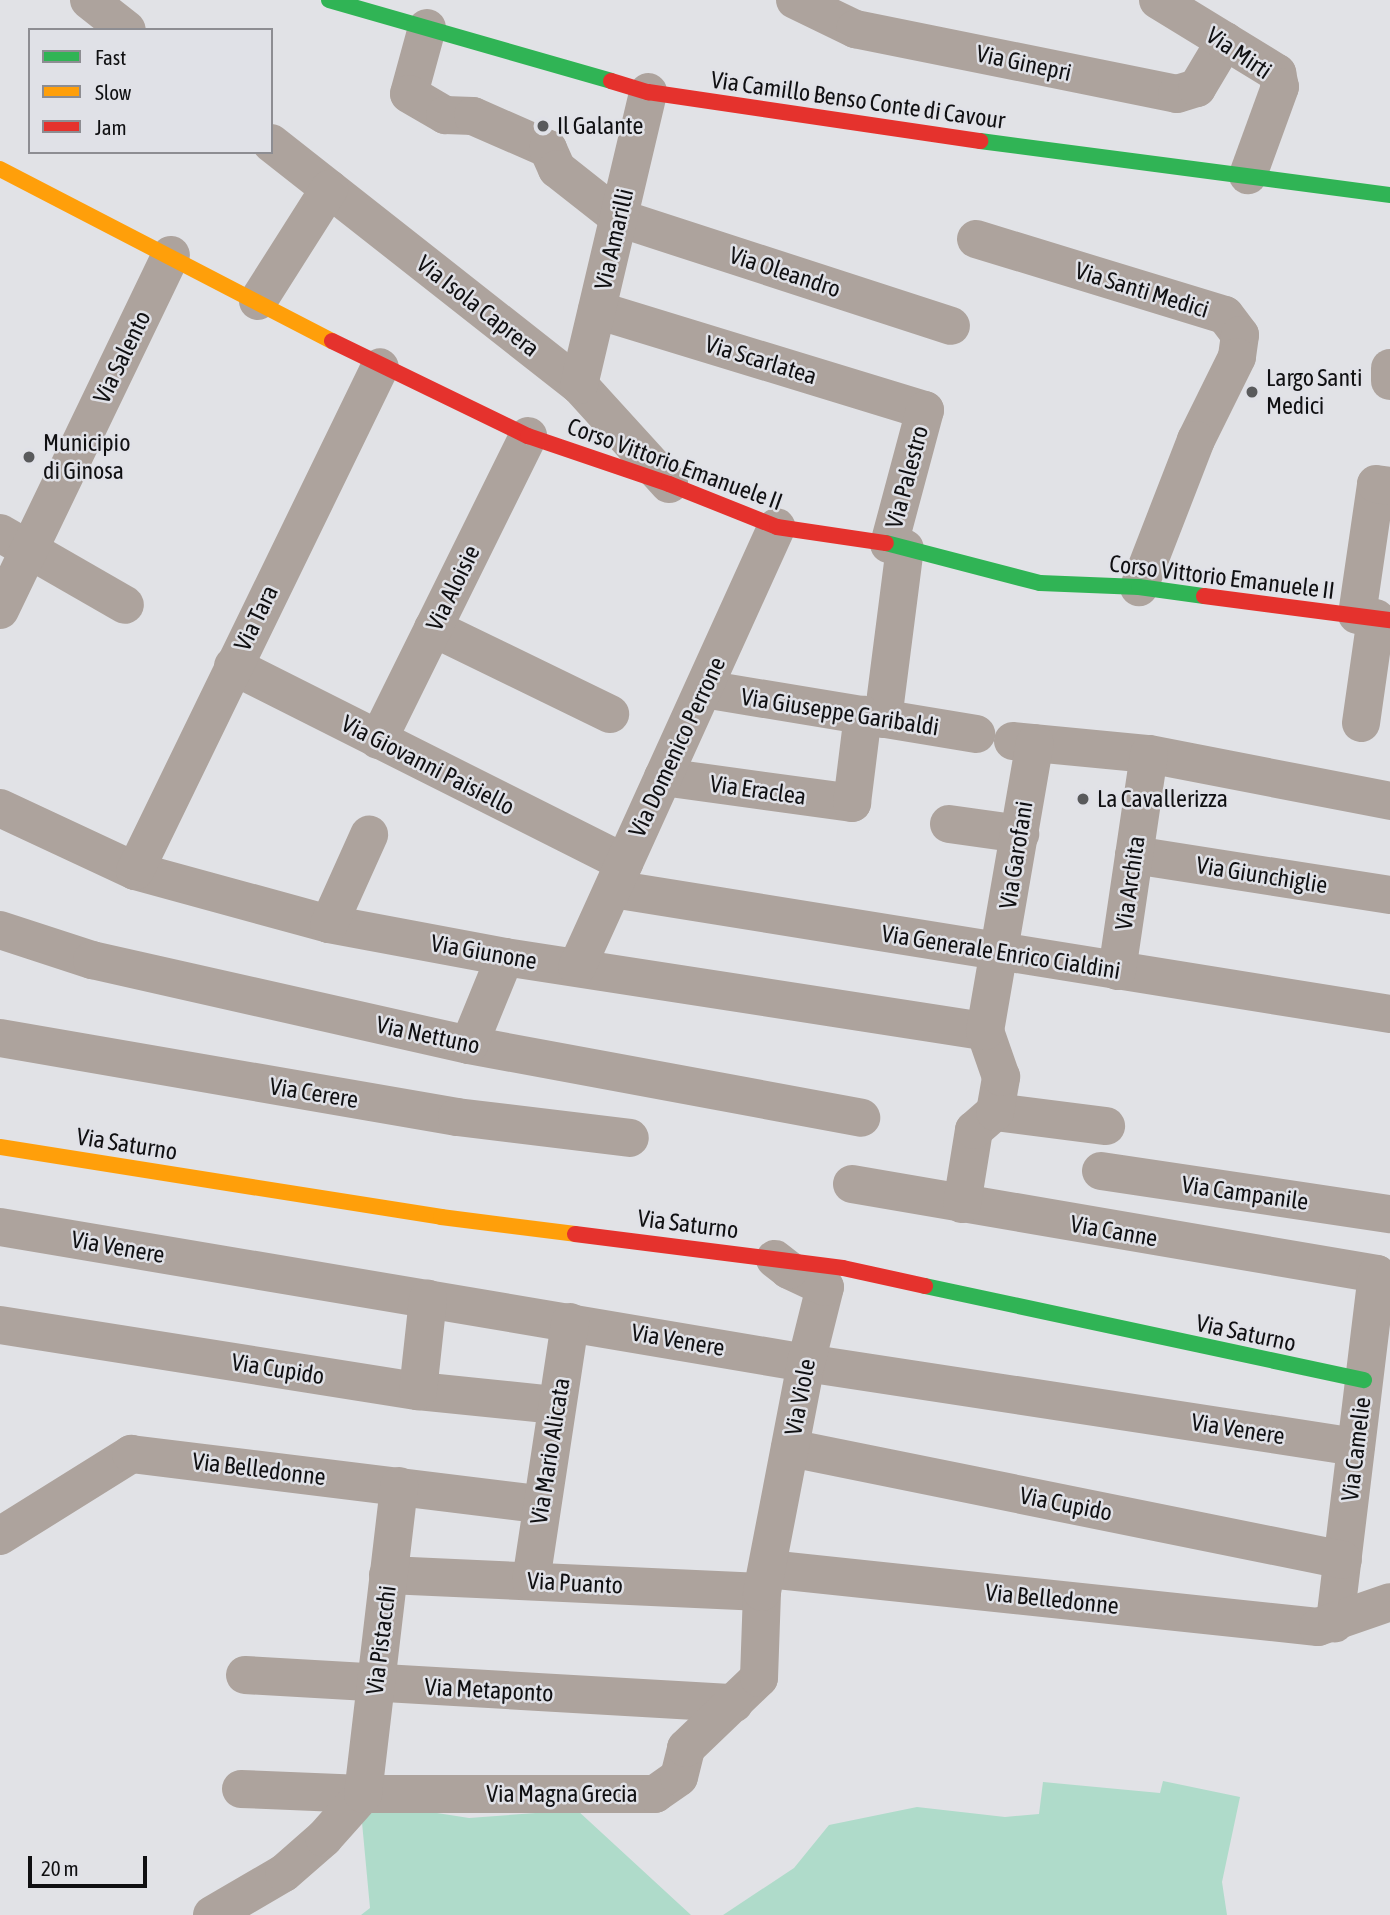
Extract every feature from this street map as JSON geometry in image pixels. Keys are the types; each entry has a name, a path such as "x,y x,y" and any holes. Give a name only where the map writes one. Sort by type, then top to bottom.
{"street":[{"path":"89,0 124,28"},
{"name":"Via Camillo Benso Conte di Cavour","path":"329,0 648,92 1003,144 1390,195"},
{"name":"Via Mirti","path":"1158,0 1277,73 1280,87 1248,175"},
{"name":"Via Ginepri","path":"799,1 855,29 1177,94 1197,88 1225,41"},
{"name":"Via Oleandro","path":"427,28 409,94 445,115 473,116 548,149 557,170 619,218 951,326"},
{"name":"Via Amarilli","path":"579,386 648,92"},
{"name":"Via Isola Caprera","path":"273,146 579,386 669,484"},
{"name":"Corso Vittorio Emanuele II","path":"0,170 171,255 380,367 528,436 669,484 777,527 897,546 1040,583 1139,587 1374,618"},
{"path":"258,301 329,189"},
{"name":"Via Santi Medici","path":"976,239 1225,315 1240,335 1237,357 1196,440 1139,587"},
{"name":"Via Salento","path":"0,610 15,540 171,255"},
{"name":"Via Scarlatea","path":"597,310 925,410"},
{"name":"Via Tara","path":"135,871 380,367"},
{"name":"Via Palestro","path":"852,803 873,717 897,546 925,410"},
{"name":"Via Aloisie","path":"378,740 528,436"},
{"path":"1361,723 1374,618 1383,485"},
{"name":"Via Domenico Perrone","path":"577,967 777,527"},
{"path":"15,540 125,605"},
{"path":"433,628 610,714"},
{"name":"Via Giovanni Paisiello","path":"233,666 378,740 618,876"},
{"name":"Via Giuseppe Garibaldi","path":"704,689 976,734"},
{"name":"Via Garofani","path":"985,1031 1020,834 1024,742 1149,754"},
{"path":"1149,754 1390,801"},
{"name":"Via Archita","path":"1117,971 1149,754"},
{"name":"Via Eraclea","path":"663,777 852,803"},
{"name":"Via Giunone","path":"0,808 135,871 329,924 505,957 985,1031"},
{"path":"950,824 1020,834"},
{"path":"329,924 369,835"},
{"name":"Via Giunchiglie","path":"1134,855 1390,895"},
{"name":"Via Generale Enrico Cialdini","path":"618,876 1001,952 1390,1014"},
{"name":"Via Nettuno","path":"0,930 92,960 468,1045 861,1118"},
{"path":"468,1045 505,957"},
{"path":"962,1204 974,1130 995,1112 1001,1077 985,1031"},
{"name":"Via Cerere","path":"0,1038 457,1116 630,1138"},
{"path":"995,1112 1105,1126"},
{"name":"Via Saturno","path":"0,1147 441,1217 843,1268 1364,1380"},
{"name":"Via Campanile","path":"1101,1171 1390,1214"},
{"name":"Via Canne","path":"852,1184 1377,1275"},
{"name":"Via Venere","path":"0,1227 806,1363 1356,1447"},
{"name":"Via Viole","path":"765,1580 806,1363 825,1287 789,1270 772,1257"},
{"name":"Via Camelie","path":"1335,1623 1377,1275"},
{"path":"418,1391 428,1299"},
{"name":"Via Mario Alicata","path":"531,1581 570,1322"},
{"name":"Via Cupido","path":"0,1325 418,1391 556,1405"},
{"name":"Via Cupido","path":"790,1448 1343,1560"},
{"name":"Via Belledonne","path":"0,1536 131,1454 541,1504"},
{"name":"Via Pistacchi","path":"363,1794 399,1486"},
{"name":"Via Puanto","path":"388,1574 531,1581 765,1580"},
{"name":"Via Belledonne","path":"765,1580 1318,1627 1390,1602"},
{"name":"Via Magna Grecia","path":"241,1789 363,1794 655,1794 679,1777 686,1748 759,1678 765,1580"},
{"name":"Via Metaponto","path":"245,1675 734,1703"},
{"path":"212,1915 284,1873 324,1838 363,1794"}],"green space":[{"path":"1163,1781 1240,1797 1222,1882 1227,1915 723,1915 794,1868 829,1825 917,1807 1005,1817 1039,1814 1043,1782 1160,1793"},
{"path":"360,1801 469,1818 577,1810 691,1915 361,1915 370,1908"}],"traffic: fast":[{"path":"329,0 611,81"},
{"path":"980,141 1390,195"},
{"path":"886,543 1040,583 1139,587 1204,596"},
{"path":"925,1286 1364,1380"}],"traffic: slow":[{"path":"0,169 332,341"},
{"path":"0,1147 441,1217 575,1234"}],"traffic: jam":[{"path":"611,81 648,92 980,141"},
{"path":"332,341 528,436 669,484 777,527 886,543"},
{"path":"1204,596 1390,620"},
{"path":"575,1234 843,1268 925,1286"}],"place":[{"name":"Il Galante","path":"543,126"},
{"name":"Largo Santi Medici","path":"1252,392"},
{"name":"Municipio di Ginosa","path":"29,457"},
{"name":"La Cavallerizza","path":"1083,799"}]}
